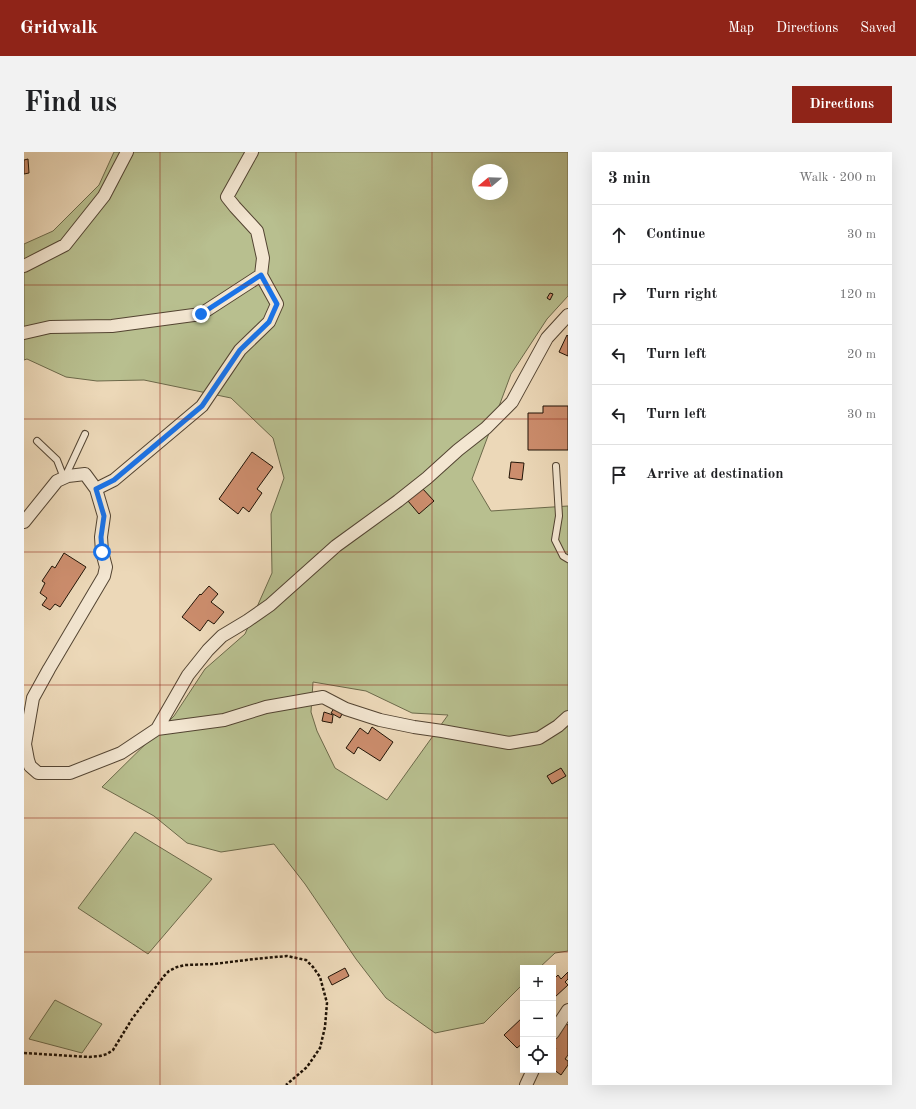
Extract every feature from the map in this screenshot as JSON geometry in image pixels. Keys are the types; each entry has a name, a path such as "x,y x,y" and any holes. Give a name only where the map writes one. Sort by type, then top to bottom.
{"street":[{"path":"24,266 65,245 104,196 127,152"},
{"path":"96,489 114,480 202,406 240,350 269,322 277,304 261,275 263,258 257,231 227,197 252,152"},
{"path":"24,333 50,327 112,326 201,314 261,275"},
{"path":"157,729 188,675 208,650 222,636 270,605 336,546 427,478 458,450 486,428 512,402 547,338 568,315"},
{"path":"24,522 57,481 68,476 85,474 96,489 104,516 101,537 102,552 106,567 104,576 33,698 25,744 30,766 38,773 70,773 121,753 157,729 224,720 266,707 323,697 346,709 380,720 509,743 539,738 558,726 568,717"},
{"path":"556,1028 568,1010"},
{"path":"526,1085 532,1073"}],"lane":[{"path":"64,478 85,434"},
{"path":"37,441 57,460 64,478"},
{"path":"556,466 559,516 555,540 563,556 568,560"}],"path":[{"path":"24,1053 89,1057 107,1054 113,1050 132,1019 169,970 185,965 214,964 287,956 306,960 313,967 320,977 327,1003 325,1027 320,1048 308,1067 286,1085"}],"green space":[{"path":"114,152 568,152 568,296 547,319 511,374 472,479 491,511 568,506 568,951 555,953 542,965 520,965 520,987 484,1023 435,1033 386,998 356,959 305,884 274,844 221,852 187,843 154,816 102,787 174,716 205,669 245,634 272,573 271,514 284,478 273,438 231,398 144,380 97,381 66,377 27,359 24,360 24,244 53,231 99,185","holes":["313,682 366,691 412,713 448,715 387,800 335,768 317,731 311,712"]},
{"path":"135,832 212,879 148,954 78,908"},
{"path":"55,1000 102,1024 82,1053 29,1039"}],"building":[{"path":"28,159 29,173 24,174 24,160"},
{"path":"550,293 553,294 550,300 547,298"},
{"path":"567,335 568,336 568,356 559,352"},
{"path":"543,406 568,406 568,450 528,450 528,413 543,413"},
{"path":"252,452 273,467 257,489 262,493 249,512 243,507 238,514 219,499"},
{"path":"511,462 524,463 522,480 509,478"},
{"path":"422,488 434,501 419,514 408,501"},
{"path":"64,553 86,567 60,607 55,604 50,610 42,605 47,598 40,593 45,583 42,581 52,566 55,568"},
{"path":"209,586 218,594 211,602 224,612 214,624 208,620 200,631 182,617 200,594 201,595"},
{"path":"336,705 344,710 340,718 331,713"},
{"path":"324,712 333,715 332,723 322,721"},
{"path":"372,727 393,742 380,761 358,747 354,754 346,748 360,728 368,734"},
{"path":"561,768 566,776 552,784 547,776"},
{"path":"345,968 349,976 332,985 328,977"},
{"path":"568,972 568,979 565,982 568,985 556,996 556,977 558,975 561,979"},
{"path":"520,1020 520,1046 517,1048 504,1035"},
{"path":"565,1023 568,1025 568,1055 565,1059 568,1061 568,1065 561,1075 556,1071 556,1036"}],"route":[{"path":"102,552 101,537 104,516 96,489 114,480 202,406 240,350 269,322 277,304 261,275 201,314"}]}
